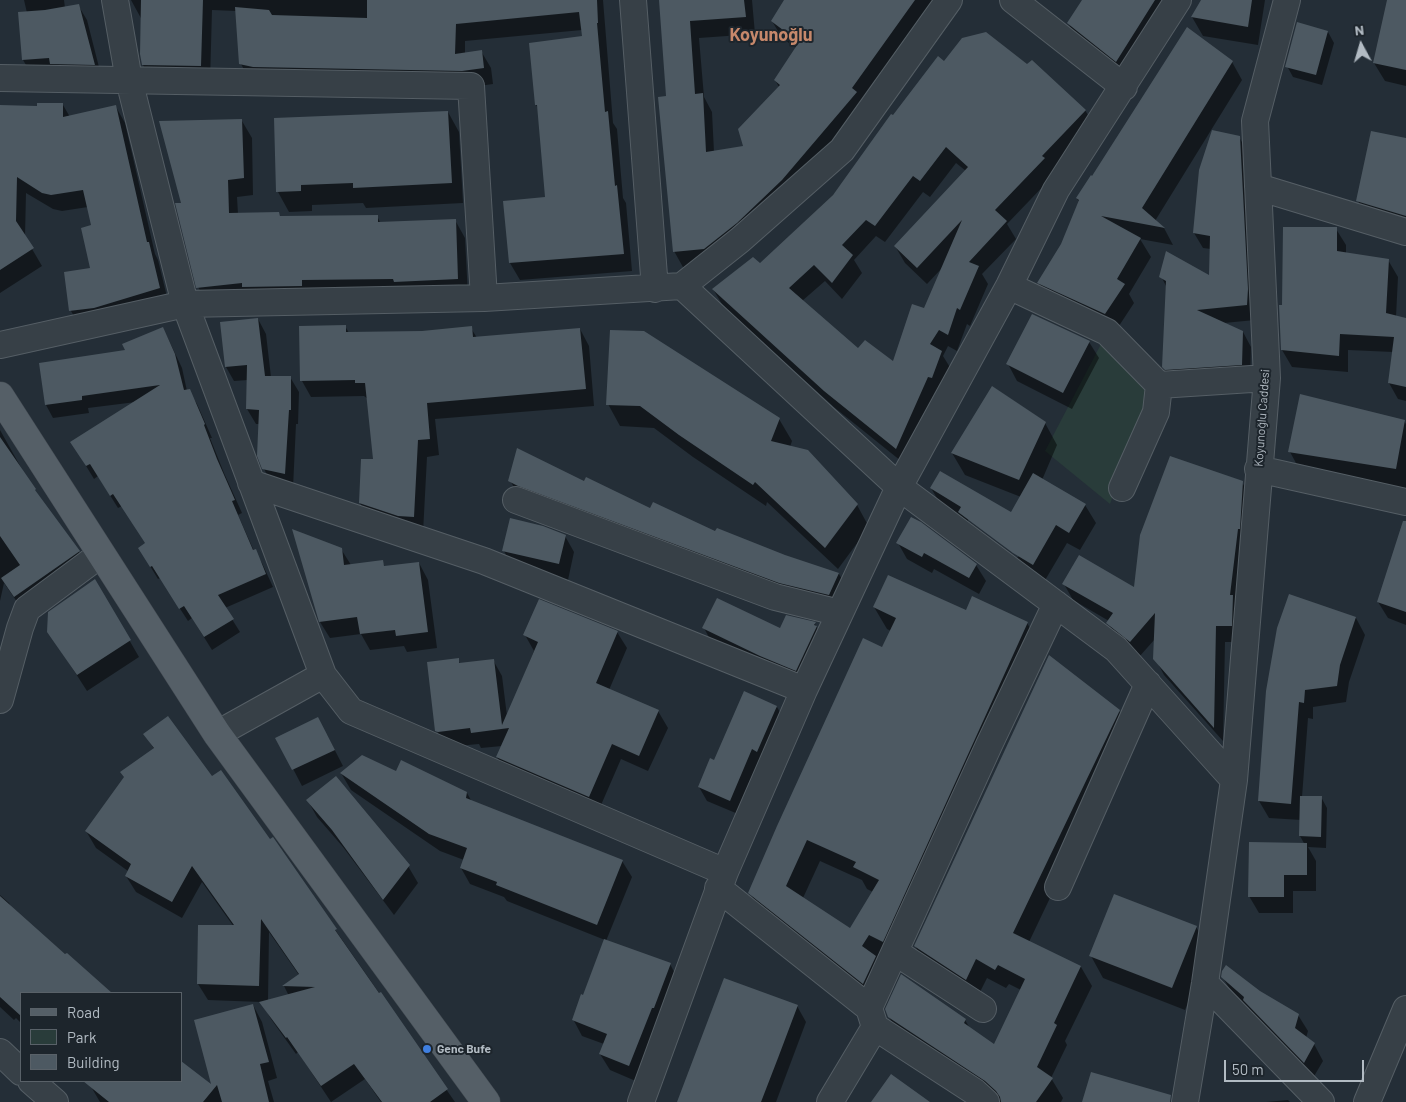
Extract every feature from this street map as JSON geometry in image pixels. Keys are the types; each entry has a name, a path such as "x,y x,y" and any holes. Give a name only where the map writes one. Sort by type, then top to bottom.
{"main road":[{"path":"0,396 217,734 486,1102"}],"street":[{"path":"115,0 129,80 185,304 323,675 351,711 721,880 872,1018 977,1099"},
{"path":"632,0 655,289"},
{"path":"0,345 185,304 484,298 682,286 740,240 842,150 949,0"},
{"path":"1013,0 1124,87"},
{"path":"641,1102 721,880 804,690 900,486 1009,286 1056,190 1124,87 1178,0"},
{"name":"Koyunoğlu Caddesi","path":"1185,1102 1205,983 1234,780 1258,469 1267,378 1255,121 1287,0"},
{"path":"0,78 471,86 484,298"},
{"path":"1258,187 1406,232"},
{"path":"682,286 900,486 1116,649 1234,780"},
{"path":"1009,286 1107,332 1159,385 1267,378"},
{"path":"1122,488 1156,412 1159,385"},
{"path":"1258,469 1406,502"},
{"path":"251,483 484,561 804,690"},
{"path":"516,500 775,597 840,613"},
{"path":"0,700 27,609 101,554"},
{"path":"830,1102 872,1018 895,952 989,745 1056,604"},
{"path":"217,734 323,675"},
{"path":"1058,887 1148,684"},
{"path":"895,952 983,1009"},
{"path":"1205,983 1321,1102"},
{"path":"1366,1102 1406,1009"},
{"path":"0,1052 20,1071"},
{"path":"32,1082 55,1102"}],"green space":[{"path":"1111,325 1141,352 1148,403 1110,504 1045,451"}],"building":[{"path":"141,0 203,0 201,66 142,65 140,54"},
{"path":"367,0 597,0 597,23 605,112 608,111 624,254 509,263 503,201 545,197 537,105 535,105 529,43 582,36 579,12 456,24 455,54 482,50 484,68 462,71 253,67 239,64 235,7 269,10 272,15 367,18"},
{"path":"659,0 744,0 746,17 690,21 695,94 703,93 706,152 743,146 738,129 780,85 774,80 799,42 771,21 784,0 915,0 852,88 857,92 782,180 737,223 704,249 673,252 658,97 666,96"},
{"path":"1082,0 1155,0 1116,62 1067,23"},
{"path":"1201,0 1252,0 1248,27 1191,17"},
{"path":"1387,0 1406,0 1406,70 1373,63"},
{"path":"79,4 95,65 50,64 49,58 22,60 18,12 45,10"},
{"path":"1297,22 1328,31 1316,75 1285,67"},
{"path":"1187,27 1233,61 1142,208 1165,228 1101,216 1141,238 1117,279 1125,284 1105,314 1037,283 1061,244 1079,200 1076,198"},
{"path":"986,32 1027,64 1032,60 1086,110 1042,156 1045,158 995,210 1007,221 969,262 979,266 960,310 957,308 948,335 939,330 930,344 942,351 932,378 928,377 896,449 824,391 712,289 753,257 760,263 833,195 891,114 893,115 938,56 944,61 962,38","holes":["946,147 968,167 894,246 917,268 962,220 924,308 912,304 893,361 865,340 858,348 789,288 814,265 832,283 853,255 842,245 866,220 875,226 913,176 920,181"]},
{"path":"37,103 63,103 63,117 116,105 147,242 149,242 160,288 94,308 69,311 64,272 90,268 81,228 91,225 83,190 51,195 42,193 17,177 16,221 34,248 0,270 0,105 37,106"},
{"path":"448,111 452,183 353,188 353,183 301,185 301,191 276,192 274,118"},
{"path":"242,119 244,178 228,180 229,213 279,212 280,216 378,215 378,222 456,219 458,279 394,282 393,279 302,280 302,286 242,287 242,283 196,288 175,203 181,203 159,121"},
{"path":"1212,130 1240,136 1248,289 1247,305 1197,310 1243,331 1242,365 1165,370 1162,367 1166,281 1159,277 1166,251 1209,275 1210,236 1193,233 1199,170"},
{"path":"1371,131 1406,138 1406,216 1356,201"},
{"path":"1283,227 1337,227 1337,251 1389,259 1386,313 1406,318 1406,387 1388,383 1394,337 1340,334 1339,356 1281,350 1279,305 1282,305"},
{"path":"1032,314 1090,341 1063,393 1006,364"},
{"path":"258,318 265,376 291,376 291,410 289,410 285,474 262,469 257,456 259,410 246,409 247,365 225,367 220,322"},
{"path":"346,325 346,332 422,331 472,326 473,337 580,328 586,389 427,403 430,439 418,440 414,517 398,516 359,503 361,459 373,459 365,383 355,383 355,380 300,381 299,326"},
{"path":"163,327 175,354 184,390 190,389 235,500 232,501 253,550 256,549 266,574 218,595 234,619 204,637 184,606 179,609 152,566 150,567 138,548 145,543 113,494 110,496 90,464 86,466 70,442 160,385 82,396 82,400 45,405 39,363 125,350 122,344"},
{"path":"610,330 644,331 780,418 771,441 808,450 858,504 825,548 755,482 753,485 640,406 606,405"},
{"path":"992,386 1046,422 1019,480 951,453"},
{"path":"1300,394 1405,420 1396,469 1288,452"},
{"path":"0,437 35,490 80,551 14,597 1,578 20,565 0,536"},
{"path":"517,448 584,481 586,477 650,508 653,502 715,531 717,528 785,555 839,573 829,595 779,583 518,486 508,481"},
{"path":"1170,456 1243,481 1240,529 1238,529 1230,595 1233,595 1232,626 1216,626 1214,728 1153,659 1155,613 1130,642 1106,623 1113,613 1062,584 1079,555 1134,587 1140,535"},
{"path":"940,471 1011,512 1033,473 1086,504 1069,533 1056,525 1033,565 1013,553 958,512 961,507 930,488"},
{"path":"911,517 921,522 977,564 969,578 924,553 922,557 896,543"},
{"path":"510,518 543,526 566,535 559,564 502,551"},
{"path":"1403,521 1406,521 1406,612 1377,602"},
{"path":"292,529 342,548 344,565 383,560 384,566 419,562 428,632 396,636 395,630 360,634 357,617 319,622"},
{"path":"888,575 966,610 972,596 1028,622 883,942 869,935 862,946 876,956 863,984 748,893 863,638 882,647 896,618 873,607","holes":["807,840 856,862 853,867 879,880 850,928 786,886"]},
{"path":"95,579 131,640 77,675 47,632 48,612"},
{"path":"1289,594 1356,617 1340,665 1337,686 1305,690 1304,703 1299,702 1291,804 1258,801 1266,691 1277,628"},
{"path":"717,598 780,628 786,615 816,622 814,625 817,626 796,671 702,628"},
{"path":"539,599 618,631 596,683 659,710 639,756 612,744 589,797 496,757 509,728 471,733 470,728 435,731 427,662 459,658 459,663 494,659 502,725 538,642 523,635"},
{"path":"1049,655 1120,710 1013,933 1081,966 1054,1023 1057,1025 1037,1067 1053,1078 1036,1102 1001,1102 996,1091 985,1081 888,1017 885,1009 901,974 966,1019 964,1023 994,1044 1025,979 998,965 995,970 976,959 966,980 914,946"},
{"path":"744,691 777,706 757,752 752,749 730,801 698,787 710,758 714,760"},
{"path":"168,716 212,776 221,770 270,839 273,837 337,929 335,930 379,993 381,992 448,1089 430,1102 382,1102 354,1064 321,1086 287,1037 259,1002 315,987 282,986 299,974 261,919 259,986 197,984 198,925 234,925 192,866 172,902 125,876 131,864 85,831 124,777 120,772 154,748 143,734"},
{"path":"318,717 335,750 292,770 275,738"},
{"path":"362,755 396,771 401,760 467,792 466,798 623,860 597,925 496,885 497,882 460,868 467,848 429,834 340,773"},
{"path":"336,776 410,865 383,900 332,830 306,800"},
{"path":"1300,796 1322,796 1321,837 1299,836"},
{"path":"1249,842 1307,843 1307,875 1284,875 1284,897 1248,897"},
{"path":"1114,894 1197,926 1172,988 1089,956"},
{"path":"0,896 111,992 20,992 20,1015 0,997"},
{"path":"604,939 671,963 629,1066 599,1054 607,1034 572,1020"},
{"path":"1226,965 1260,991 1299,1014 1295,1028 1315,1043 1304,1063 1243,1000 1244,997 1221,977"},
{"path":"724,978 798,1005 778,1058 761,1102 677,1102"},
{"path":"253,1004 269,1062 260,1064 269,1102 222,1102 217,1085 203,1102 109,1102 84,1082 182,1082 182,1062 211,1084 194,1020"},
{"path":"1091,1072 1171,1095 1170,1102 1082,1102"},
{"path":"891,1074 930,1102 871,1102"}],"place":[{"name":"Genc Bufe","path":"427,1049"}],"district":[{"name":"Koyunoğlu","path":"771,35"}]}
